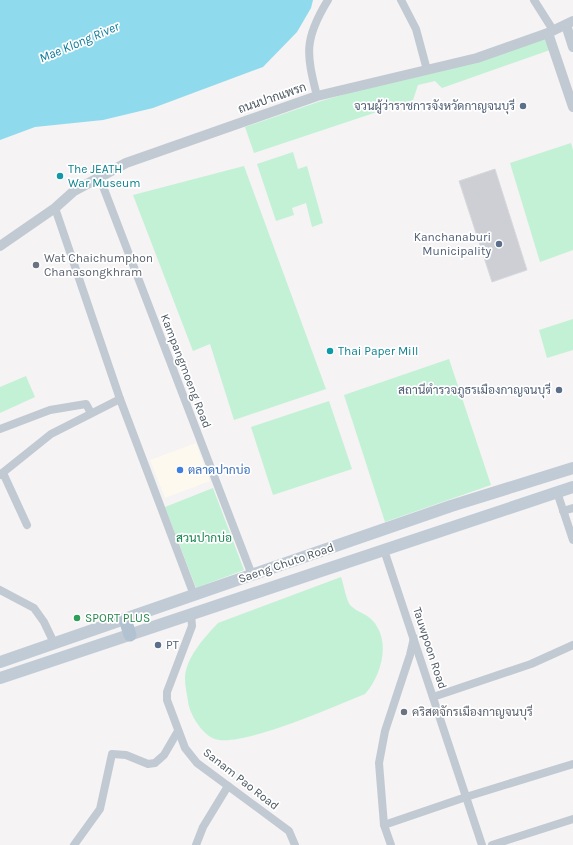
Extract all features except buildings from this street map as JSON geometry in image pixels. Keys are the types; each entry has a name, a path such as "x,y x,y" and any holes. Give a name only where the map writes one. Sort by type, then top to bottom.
{"main road":[{"name":"Saeng Chuto Road","path":"0,662 436,511 573,468"},
{"path":"542,478 553,494"},
{"name":"Saeng Chuto Road","path":"0,678 573,487"},
{"path":"436,511 443,530"},
{"path":"125,619 130,634"}],"street":[{"path":"317,96 309,65 309,42 317,18 328,0"},
{"path":"401,0 416,29 427,70"},
{"path":"534,0 551,32 573,107"},
{"path":"569,23 573,48"},
{"name":"ถนนปากแพรก","path":"0,246 55,208 74,191 99,176 126,163 317,96 477,58 551,32 569,23"},
{"name":"Kampangmoeng Road","path":"99,176 252,575"},
{"path":"55,208 120,399 194,595"},
{"path":"27,525 1,474 51,434 120,399"},
{"path":"0,430 50,410 86,404 90,413"},
{"path":"553,494 563,511 573,540"},
{"path":"563,511 573,508"},
{"name":"Tauwpoon Road","path":"384,550 482,845"},
{"path":"0,590 34,608 44,622 54,643"},
{"name":"Sanam Pao Road","path":"191,614 192,626 167,692 167,700 185,748 197,763 289,831 295,845"},
{"path":"391,845 384,825 379,764 385,731 410,655 414,638"},
{"path":"434,697 531,664 573,645"},
{"path":"74,845 100,809 112,754 126,755 148,764 155,763 164,755 178,731"},
{"path":"384,825 466,797 573,764"},
{"path":"196,845 203,827 228,786"},
{"path":"492,845 573,818"}],"shaded area":[{"name":"ตลาดปากบ่อ","path":"196,443 210,481 165,498 150,460"}],"green space":[{"path":"545,37 550,50 442,88 435,81 418,85 413,100 254,153 245,127 321,101"},
{"path":"571,143 573,150 573,250 540,262 510,163"},
{"path":"293,152 298,169 307,166 323,223 312,227 306,203 292,208 294,215 276,221 257,164"},
{"path":"244,166 326,389 234,420 210,344 193,351 133,195"},
{"path":"573,319 573,350 547,358 539,330"},
{"path":"449,359 491,485 385,522 344,395"},
{"path":"26,376 35,397 0,413 0,387"},
{"path":"329,401 352,469 273,495 251,427"},
{"name":"สวนปากบ่อ","path":"213,488 244,570 196,588 165,507"},
{"path":"341,577 349,604 372,620 378,628 382,638 383,648 380,668 371,687 365,694 266,732 228,740 215,739 205,733 197,723 189,706 185,679 188,663 207,635 218,623"}],"water":[{"name":"Mae Klong River","path":"0,0 313,0 311,8 297,32 263,67 153,108 103,120 35,127 0,140"}],"place":[{"name":"จวนผู้ว่าราชการจังหวัดกาญจนบุรี","path":"523,106"},
{"name":"The JEATH War Museum","path":"60,176"},
{"name":"Kanchanaburi Municipality","path":"499,244"},
{"name":"Wat Chaichumphon Chanasongkhram","path":"36,265"},
{"name":"Thai Paper Mill","path":"330,351"},
{"name":"สถานีตำรวจภูธรเมืองกาญจนบุรี","path":"559,390"},
{"name":"ตลาดปากบ่อ","path":"180,470"},
{"name":"SPORT PLUS","path":"77,618"},
{"name":"PT","path":"158,645"},
{"name":"คริสตจักรเมืองกาญจนบุรี","path":"404,712"}]}
